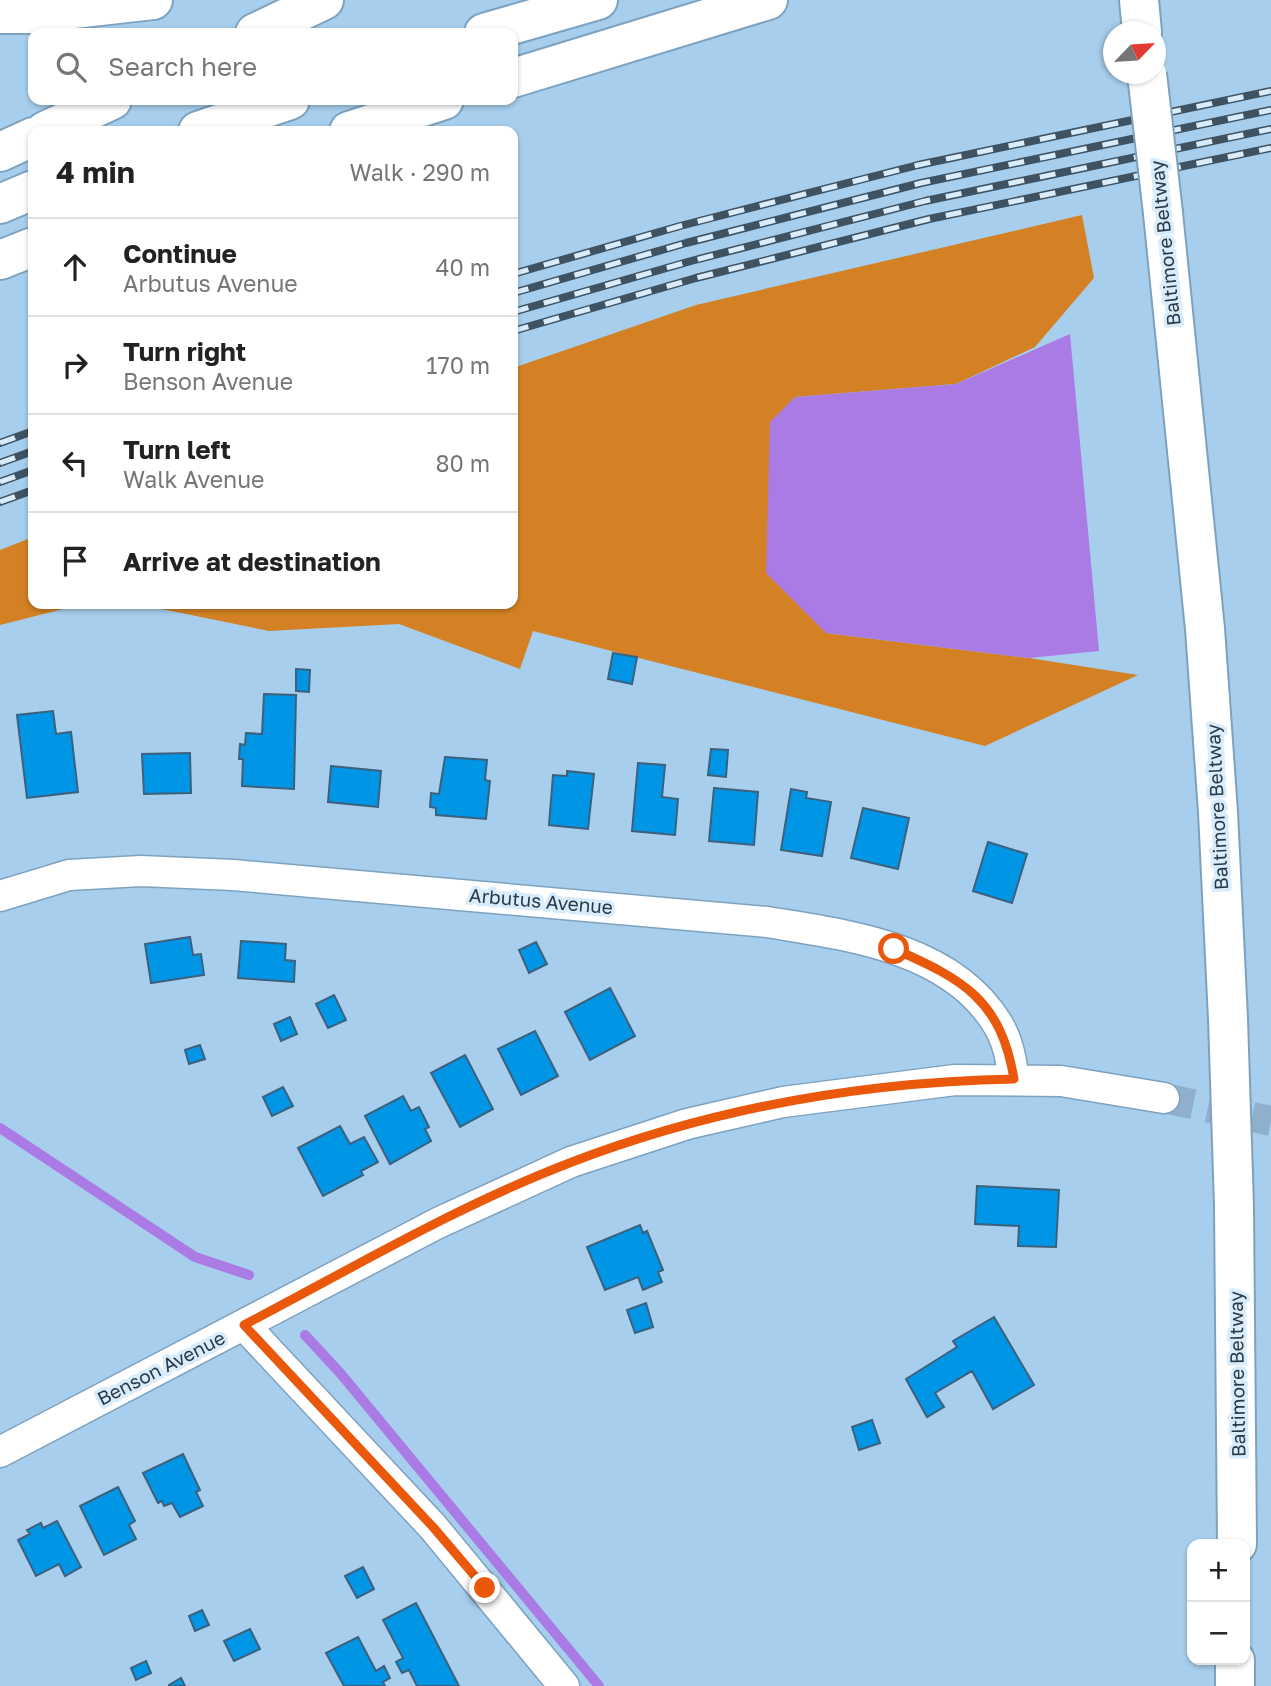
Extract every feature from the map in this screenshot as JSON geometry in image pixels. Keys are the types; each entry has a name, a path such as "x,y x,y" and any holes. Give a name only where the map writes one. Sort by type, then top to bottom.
{"main road":[{"path":"0,14 29,14 153,0"},
{"path":"265,28 324,0"},
{"path":"501,28 598,0"},
{"path":"518,76 768,0"},
{"path":"1139,0 1141,21"},
{"name":"Baltimore Beltway","path":"1148,84 1205,629 1218,812 1234,1206 1239,1459 1237,1539"},
{"path":"56,126 101,105"},
{"path":"213,126 274,105"},
{"path":"364,126 429,105"},
{"path":"0,152 28,138"},
{"path":"0,204 28,192"},
{"path":"0,260 28,249"},
{"path":"1235,1665 1235,1686"}],"street":[{"name":"Arbutus Avenue","path":"0,896 69,875 141,871 233,875 767,922 839,934 894,949 945,972 980,999 999,1024 1009,1051 1014,1079"},
{"name":"Benson Avenue","path":"0,1452 438,1223 571,1162 687,1124 783,1102 955,1080 1061,1081 1164,1098"},
{"path":"244,1325 433,1527 564,1686"}],"shaded area":[{"path":"1082,215 1094,278 1035,347 956,384 795,397 826,633 1029,658 1138,675 985,746 533,631 520,669 399,624 269,631 161,609 518,609 518,366 696,305"},
{"path":"1070,334 1099,651 1029,658 826,633 766,573 770,422 795,397 956,384"},
{"path":"28,539 28,609 63,609 0,625 0,550"}],"building":[{"path":"613,653 637,657 632,684 608,679"},
{"path":"296,669 310,670 309,692 296,691"},
{"path":"264,694 296,695 294,789 242,786 243,759 239,759 240,744 245,745 246,733 262,734"},
{"path":"53,711 56,734 71,732 78,792 27,798 17,715"},
{"path":"711,749 728,750 726,777 708,775"},
{"path":"190,753 191,793 144,794 142,754"},
{"path":"445,757 487,760 485,780 490,781 486,819 436,815 436,808 430,807 431,793 439,794"},
{"path":"638,763 665,765 662,797 678,799 675,835 632,831"},
{"path":"331,766 381,771 378,807 328,802"},
{"path":"567,771 594,774 588,829 549,825 553,775 567,776"},
{"path":"714,788 758,792 754,845 709,841"},
{"path":"791,789 807,792 806,798 831,802 822,856 781,850"},
{"path":"863,808 909,818 898,869 851,858"},
{"path":"988,842 1027,854 1012,903 973,891"},
{"path":"190,937 193,955 201,954 204,975 151,983 145,944"},
{"path":"241,941 286,944 285,960 295,961 294,982 238,978"},
{"path":"536,942 547,964 529,973 519,950"},
{"path":"610,988 635,1036 590,1060 565,1012"},
{"path":"334,995 346,1020 328,1028 316,1004"},
{"path":"290,1017 297,1034 281,1041 274,1024"},
{"path":"535,1031 558,1076 521,1095 498,1049"},
{"path":"200,1045 205,1059 189,1064 185,1050"},
{"path":"465,1055 493,1109 460,1127 431,1073"},
{"path":"283,1087 293,1106 272,1116 263,1097"},
{"path":"403,1096 411,1111 419,1107 429,1127 425,1129 431,1141 390,1164 365,1116"},
{"path":"340,1126 350,1144 364,1137 378,1162 361,1171 363,1175 323,1196 298,1148"},
{"path":"977,1186 1059,1190 1056,1247 1018,1246 1019,1226 975,1224"},
{"path":"640,1225 643,1233 647,1231 663,1270 658,1272 662,1282 643,1290 638,1277 605,1290 587,1247"},
{"path":"646,1303 653,1327 635,1333 627,1310"},
{"path":"994,1317 1034,1385 993,1409 972,1371 935,1393 944,1407 927,1417 906,1379 957,1347 953,1341"},
{"path":"872,1420 880,1443 859,1450 852,1427"},
{"path":"183,1454 200,1490 196,1492 203,1506 180,1517 172,1503 164,1506 162,1501 158,1503 143,1473"},
{"path":"118,1487 135,1521 129,1525 136,1539 104,1555 80,1506"},
{"path":"57,1521 81,1567 65,1576 59,1564 36,1576 18,1540 30,1534 27,1530 41,1523 43,1528"},
{"path":"363,1567 374,1589 357,1598 345,1576"},
{"path":"416,1603 459,1686 417,1686 409,1670 402,1673 396,1662 403,1658 383,1620"},
{"path":"202,1610 209,1625 195,1631 189,1616"},
{"path":"250,1629 260,1649 234,1661 224,1641"},
{"path":"358,1637 376,1671 384,1666 390,1678 383,1682 385,1686 344,1686 326,1653"},
{"path":"146,1661 151,1673 136,1680 131,1668"},
{"path":"181,1678 185,1686 169,1686 169,1685"}],"waterway":[{"path":"0,1128 195,1257 249,1275"},
{"path":"305,1335 341,1374 599,1686"}],"tunnel":[{"path":"1164,1098 1271,1121"}],"railway":[{"path":"518,273 680,226 918,165 1271,91"},
{"path":"518,292 686,243 921,183 1271,110"},
{"path":"518,311 691,261 925,201 1271,129"},
{"path":"518,330 696,278 929,219 1271,148"},
{"path":"0,443 28,433"},
{"path":"0,463 28,453"},
{"path":"0,482 28,472"},
{"path":"0,502 28,492"}],"route":[{"path":"485,1588 433,1527 244,1325 438,1223 571,1162 687,1124 783,1102 882,1088 955,1080 1014,1079 1009,1051 999,1024 980,999 945,972 894,949"}]}
